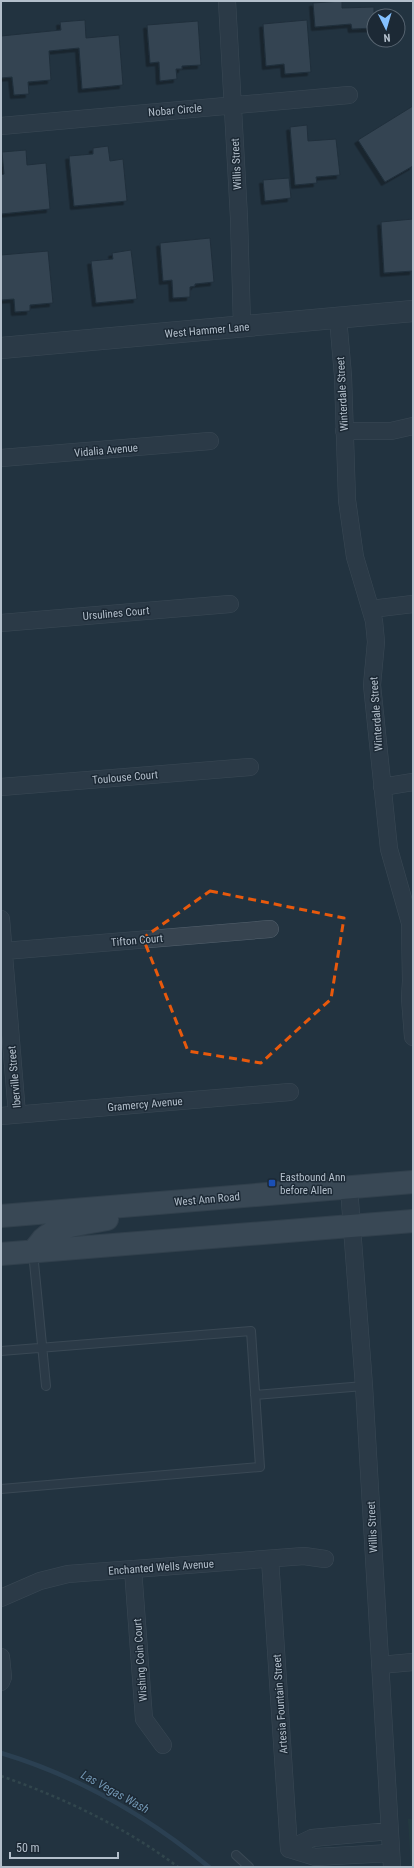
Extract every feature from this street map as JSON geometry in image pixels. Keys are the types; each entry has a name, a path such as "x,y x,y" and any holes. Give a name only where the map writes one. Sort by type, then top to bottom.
{"main road":[{"name":"West Ann Road","path":"1,1216 413,1182"},
{"path":"33,1251 44,1238 59,1229 190,1201"},
{"path":"1,1254 413,1221"}],"street":[{"name":"Willis Street","path":"227,1 242,326"},
{"name":"Nobar Circle","path":"1,126 349,95"},
{"name":"West Hammer Lane","path":"1,348 413,311"},
{"name":"Winterdale Street","path":"338,318 343,376 347,500 355,557 374,621 376,642 372,685 389,849 410,923 412,958 410,998 413,1037"},
{"path":"344,431 391,431 413,426"},
{"name":"Vidalia Avenue","path":"1,458 210,441"},
{"name":"Ursulines Court","path":"1,623 230,604"},
{"path":"371,609 413,604"},
{"name":"Toulouse Court","path":"1,787 250,767"},
{"path":"382,787 413,782"},
{"name":"Iberville Street","path":"1,919 4,951 9,1115"},
{"name":"Tifton Court","path":"4,951 270,929"},
{"name":"Gramercy Avenue","path":"9,1115 290,1092"},
{"name":"Willis Street","path":"349,1188 364,1386 392,1860"},
{"name":"Enchanted Wells Avenue","path":"1,1598 40,1582 68,1574 304,1556 325,1559"},
{"name":"Artesia Fountain Street","path":"270,1559 289,1849"},
{"name":"Wishing Coin Court","path":"133,1569 144,1719 163,1745"},
{"path":"1,1657 3,1677 1,1682"},
{"path":"380,1665 413,1662"},
{"path":"289,1849 312,1838 390,1832"},
{"path":"289,1849 315,1857 392,1860"}],"lane":[{"path":"33,1251 46,1386"},
{"path":"1,1351 251,1331 260,1467 1,1489"},
{"path":"255,1395 364,1386"},
{"path":"236,1855 249,1867"}],"path":[{"path":"1,1776 32,1787 78,1807 161,1855 178,1867"}],"highlighted area":[{"path":"210,891 344,918 331,999 261,1063 188,1051 143,938"}],"green space":[{"path":"408,1819 413,1819 413,1867 411,1867"}],"building":[{"path":"342,1 342,8 374,7 374,8 366,8 366,28 352,29 351,24 315,27 313,3"},
{"path":"85,20 86,38 119,35 123,85 82,89 79,48 49,51 51,80 28,82 29,94 14,95 12,77 1,78 1,36 61,30 60,22"},
{"path":"307,20 311,72 285,74 284,64 266,66 263,24"},
{"path":"198,21 201,65 182,66 182,69 176,69 177,79 160,81 159,62 150,63 147,25"},
{"path":"413,106 413,166 385,182 358,140"},
{"path":"307,125 308,141 336,139 340,175 316,177 317,183 295,185 290,127"},
{"path":"108,146 110,161 123,159 127,201 74,206 69,156 93,154 93,148"},
{"path":"26,150 27,165 46,163 50,209 1,214 1,175 4,174 2,152"},
{"path":"289,178 291,198 265,201 263,180"},
{"path":"413,219 413,271 384,273 381,222"},
{"path":"210,238 214,282 195,284 195,286 190,287 190,297 173,298 172,280 163,281 160,243"},
{"path":"131,250 137,299 96,303 91,261 113,259 112,253"},
{"path":"48,251 53,303 30,305 30,311 15,312 14,299 1,300 1,255"}],"waterway":[{"name":"Las Vegas Wash","path":"1,1753 30,1762 57,1773 111,1800 161,1831 209,1867"}],"place":[{"name":"Eastbound Ann before Allen","path":"272,1183"}]}
